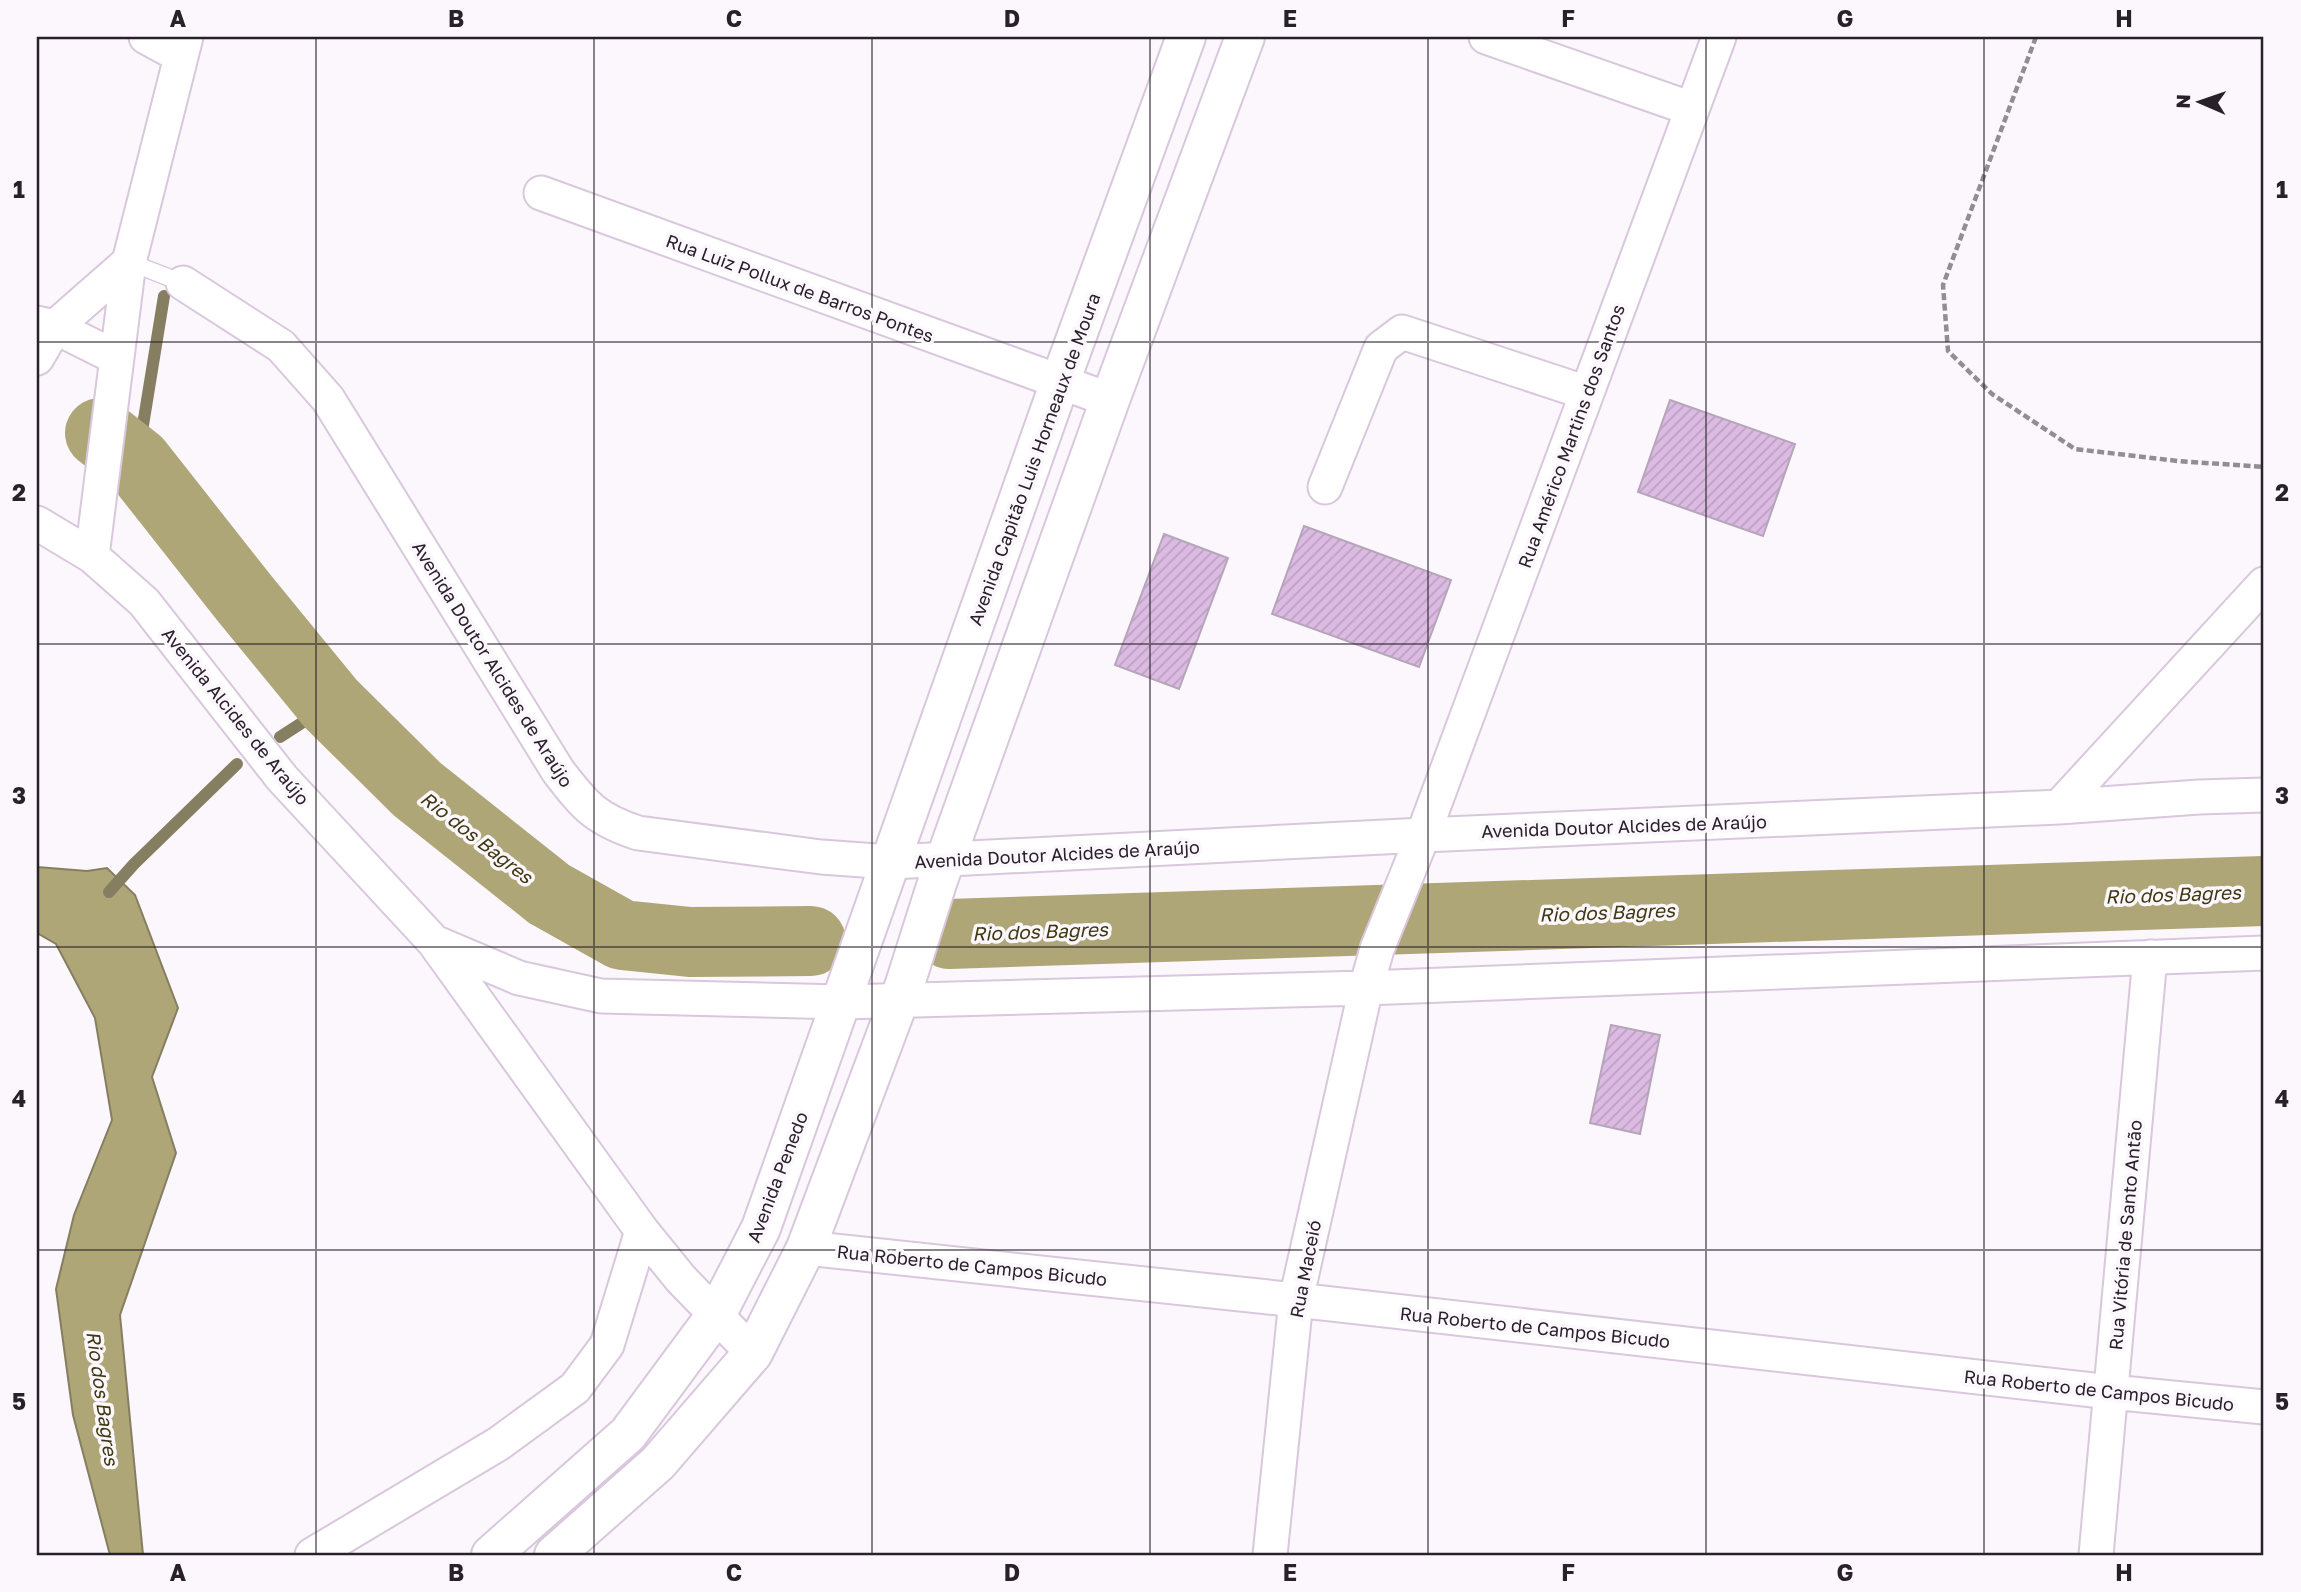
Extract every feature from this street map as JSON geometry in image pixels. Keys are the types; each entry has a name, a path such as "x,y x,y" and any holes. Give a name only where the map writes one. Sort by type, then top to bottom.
{"street":[{"path":"92,556 129,262 183,46 146,37"},
{"name":"Avenida Capitão Luis Horneaux de Moura","path":"887,872 1060,382 1186,37"},
{"path":"554,1555 657,1463 752,1353 806,1248 901,994 941,870 1110,400 1245,37"},
{"path":"1486,37 1692,109"},
{"name":"Rua Américo Martins dos Santos","path":"1377,949 1418,846 1719,37"},
{"name":"Rua Luiz Pollux de Barros Pontes","path":"541,193 1110,400"},
{"path":"115,370 42,339 129,262"},
{"name":"Avenida Doutor Alcides de Araújo","path":"183,283 281,346 328,399 558,771 582,803 611,824 638,832 821,857 887,872 1418,846 2199,797 2264,796"},
{"path":"1325,487 1381,348 1402,332 1587,393"},
{"name":"Avenida Alcides de Araújo","path":"37,523 92,556 144,602 282,778 434,942 642,1231 681,1279 752,1353"},
{"path":"2059,807 2264,584"},
{"name":"Avenida Penedo","path":"491,1555 628,1434 716,1315 761,1228 887,872"},
{"path":"434,942 519,978 601,996 844,996 1366,988 2264,953"},
{"name":"Rua Maceió","path":"1270,1555 1296,1300 1377,949"},
{"name":"Rua Vitória de Santo Antão","path":"2096,1555 2150,957"},
{"path":"312,1555 498,1444 575,1388 607,1345 642,1231"},
{"name":"Rua Roberto de Campos Bicudo","path":"806,1248 2264,1407"}],"lane":[{"name":"Avenida Doutor Alcides de Araújo","path":"129,262 183,283"}],"path":[{"path":"2036,37 1943,285 1948,352 1992,394 2075,449 2262,469 2264,467"}],"water":[{"path":"37,867 87,871 107,868 135,895 178,1008 152,1077 176,1153 120,1315 143,1555 110,1555 73,1415 56,1289 74,1215 112,1120 95,1018 56,944 37,933"}],"building":[{"path":"1670,400 1795,444 1763,536 1638,492"},
{"path":"1304,526 1451,580 1419,667 1272,614"},
{"path":"1164,534 1228,558 1179,689 1115,665"},
{"path":"1611,1025 1660,1035 1640,1134 1590,1123"}],"waterway":[{"path":"137,462 164,296"},
{"name":"Rio dos Bagres","path":"100,433 137,462 331,704 417,789 549,894 622,935 690,942 811,941"},
{"name":"Rio dos Bagres","path":"280,737 331,704"},
{"name":"Rio dos Bagres","path":"109,892 134,864 237,764"},
{"name":"Rio dos Bagres","path":"949,934 2264,891"}]}
